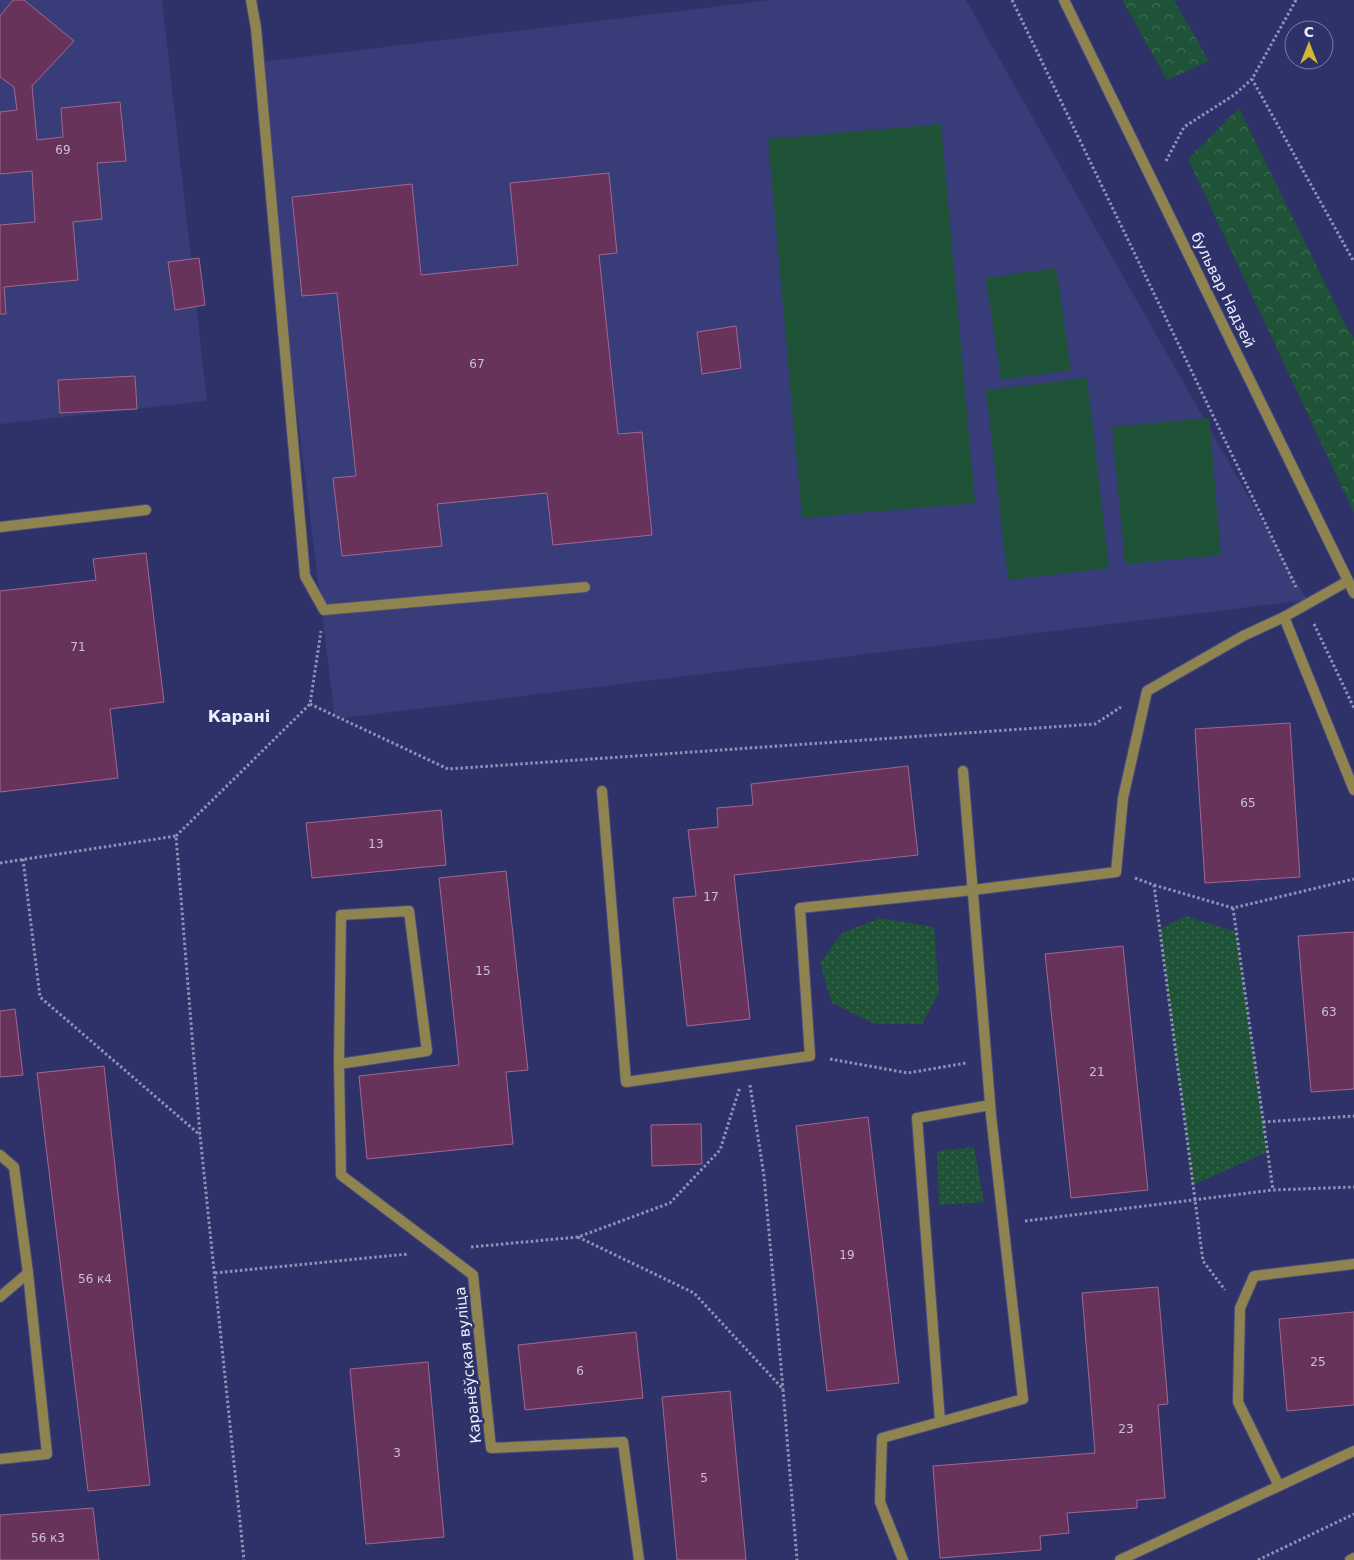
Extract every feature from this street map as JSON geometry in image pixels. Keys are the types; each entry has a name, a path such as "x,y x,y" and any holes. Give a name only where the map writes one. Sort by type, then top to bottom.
{"street":[{"path":"251,0 256,28 305,576 324,610 585,588"},
{"name":"бульвар Надзей","path":"1064,0 1354,593"},
{"path":"0,527 146,510"},
{"path":"602,791 626,1082 810,1056 800,908 972,890 1116,872 1123,798 1147,691 1243,636 1284,617 1348,581"},
{"path":"1284,617 1354,790"},
{"path":"903,1560 880,1502 882,1438 1023,1399 990,1105 963,771"},
{"name":"Каранёўская вуліца","path":"339,1064 427,1051 409,911 341,915 339,1064 341,1175 474,1275 491,1448 624,1442 639,1560"},
{"path":"940,1421 917,1118 990,1105"},
{"path":"0,1155 14,1167 28,1272 47,1454 0,1459"},
{"path":"1279,1486 1238,1402 1240,1308 1254,1276 1354,1264"},
{"path":"0,1296 28,1272"},
{"path":"1120,1560 1354,1451"},
{"path":"1350,1560 1354,1558"}],"path":[{"path":"1012,0 1354,708"},
{"path":"1154,183 1184,127 1234,94 1252,79 1296,0"},
{"path":"1252,79 1354,262"},
{"path":"0,863 176,836 310,704 324,610"},
{"path":"310,704 448,769 1095,724 1147,691"},
{"path":"176,836 200,1135 244,1560"},
{"path":"23,859 40,997 200,1135"},
{"path":"1116,872 1233,908 1354,879"},
{"path":"1154,885 1203,1262 1240,1308"},
{"path":"1233,908 1273,1190"},
{"path":"810,1056 908,1074 986,1059"},
{"path":"215,1273 578,1237 670,1203 720,1150 747,1065"},
{"path":"747,1065 764,1176 797,1560"},
{"path":"1263,1122 1354,1116"},
{"path":"1003,1224 1273,1190 1354,1187"},
{"path":"578,1237 694,1293 783,1389"},
{"path":"1258,1560 1354,1514"}],"shaded area":[{"path":"0,0 162,0 207,401 0,424"},
{"path":"770,0 966,0 1307,600 335,719 254,63"}],"green space":[{"path":"1122,0 1174,0 1209,61 1167,80"},
{"path":"1239,108 1344,322 1354,338 1354,513 1188,159"},
{"path":"941,124 975,503 802,518 768,139"},
{"path":"1056,268 1071,370 1001,380 986,278"},
{"path":"1087,378 1109,568 1008,580 986,390"},
{"path":"1209,418 1221,555 1125,564 1112,427"},
{"path":"1186,916 1236,932 1267,1152 1193,1185 1160,929"},
{"path":"880,918 934,927 939,992 922,1024 875,1024 832,1003 820,963 842,933"},
{"path":"974,1147 984,1202 939,1205 937,1151"}],"building":[{"path":"13,0 24,0 74,41 32,86 37,140 63,137 61,108 120,102 126,161 97,163 102,219 73,222 78,280 4,287 6,314 0,314 0,225 35,222 32,171 0,174 0,112 17,110 14,87 0,77 0,16"},
{"path":"609,173 617,253 599,255 618,434 642,432 652,535 553,545 547,493 437,504 442,546 342,556 333,478 356,476 337,293 302,296 292,197 412,184 421,275 518,265 510,183"},
{"path":"199,258 205,305 175,310 168,262"},
{"path":"736,326 741,368 702,374 697,332"},
{"path":"135,376 137,409 60,413 58,380"},
{"path":"146,553 164,702 110,709 118,778 0,792 0,591 96,580 93,559"},
{"path":"1290,723 1300,877 1205,883 1195,729"},
{"path":"908,766 918,855 734,875 750,1019 687,1026 673,898 696,896 688,830 718,827 717,808 753,805 751,784"},
{"path":"441,810 446,865 312,878 306,823"},
{"path":"506,871 528,1070 506,1072 513,1144 367,1159 359,1076 459,1065 439,878"},
{"path":"1354,932 1354,1089 1311,1092 1298,936"},
{"path":"1123,946 1148,1190 1071,1198 1045,954"},
{"path":"15,1009 23,1075 0,1077 0,1011"},
{"path":"104,1066 150,1485 88,1491 37,1073"},
{"path":"868,1117 899,1383 827,1391 796,1126"},
{"path":"701,1124 702,1164 652,1166 651,1125"},
{"path":"1158,1287 1168,1404 1158,1405 1165,1498 1137,1500 1137,1508 1067,1513 1069,1533 1040,1536 1041,1550 940,1558 933,1466 1095,1453 1082,1293"},
{"path":"1354,1312 1354,1405 1287,1411 1279,1319"},
{"path":"636,1332 643,1398 525,1410 518,1345"},
{"path":"428,1362 444,1537 366,1544 350,1369"},
{"path":"730,1391 746,1560 677,1560 662,1397"},
{"path":"93,1508 99,1560 0,1560 0,1515"}],"district":[{"name":"Карані","path":"239,716"}]}
